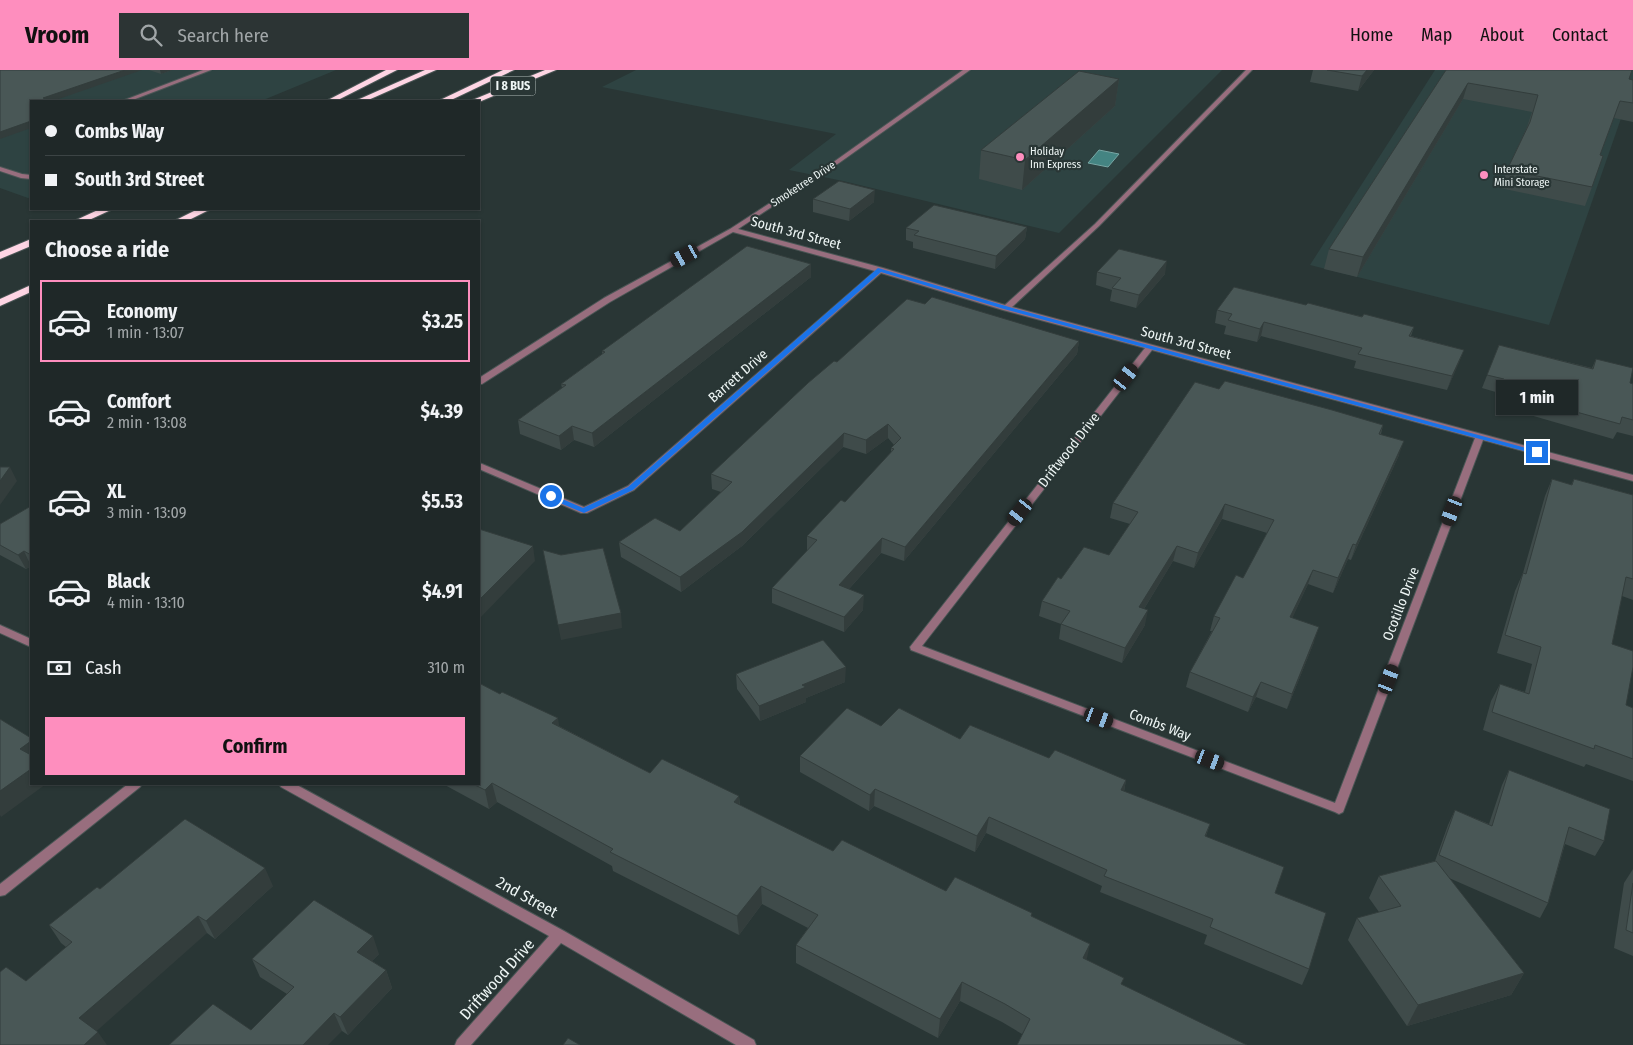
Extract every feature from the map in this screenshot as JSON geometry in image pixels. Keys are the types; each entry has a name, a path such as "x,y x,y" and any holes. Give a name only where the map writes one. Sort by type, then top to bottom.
{"highway":[{"path":"332,100 393,70"},
{"path":"361,100 432,70"},
{"path":"444,100 510,70"},
{"name":"I 8 BUS","path":"477,100 552,70"},
{"path":"82,220 106,210"},
{"path":"181,220 204,210"},
{"path":"0,256 30,242"},
{"path":"0,302 30,288"}],"street":[{"path":"128,100 208,70"},
{"name":"Smoketree Drive","path":"480,381 607,300 732,230 837,162 967,70"},
{"path":"1006,308 1097,225 1249,70"},
{"path":"0,169 30,177"},
{"name":"South 3rd Street","path":"732,230 880,270 1006,308 1633,478"},
{"name":"Barrett Drive","path":"480,466 584,511 630,488 880,270"},
{"name":"Driftwood Drive","path":"914,647 1150,347"},
{"name":"Ocotillo Drive","path":"1340,809 1480,437"},
{"path":"0,629 30,643"},
{"name":"Combs Way","path":"914,647 1340,809"},
{"path":"0,891 135,785"},
{"name":"2nd Street","path":"287,785 559,935 749,1045"},
{"name":"Driftwood Drive","path":"462,1045 559,935"}],"shaded area":[{"path":"0,70 336,70 263,100 30,100 30,197 0,188"},
{"path":"636,70 1222,70 1059,233 843,181 789,170 836,134 602,87"},
{"name":"Interstate Mini Storage","path":"1435,70 1633,70 1633,84 1549,325 1310,265"}],"water":[{"path":"1099,150 1119,154 1108,167 1088,163"}],"building":[{"path":"0,70 125,70 43,98 49,100 30,100 30,121 0,132"},
{"path":"1327,70 1367,70 1362,76"},
{"path":"1446,70 1632,70 1629,79 1633,80 1633,103 1620,101 1600,155 1603,156 1592,187 1507,170 1530,122 1538,95 1468,83 1363,257 1329,249"},
{"path":"1079,71 1119,79 1025,160 981,150"},
{"path":"839,181 875,190 850,209 813,199"},
{"path":"934,205 1027,227 996,256 914,235 919,231 906,228"},
{"path":"747,246 811,264 592,433 572,426 559,436 518,420 566,385 561,384 605,352 602,351"},
{"path":"1119,249 1167,261 1139,295 1112,288 1121,278 1097,272"},
{"path":"1234,287 1306,305 1308,303 1362,317 1364,314 1414,327 1409,336 1464,350 1452,376 1358,354 1362,348 1264,322 1260,329 1228,320 1232,314 1217,310"},
{"path":"932,297 1079,341 905,547 882,538 839,585 864,595 844,617 772,588 817,540 807,536 841,500 845,502 894,449 891,448 901,438 888,424 866,440 844,433 742,532 680,577 619,542 655,518 680,531 732,482 711,474 808,383 834,361 837,362 907,299 925,304"},
{"path":"1499,345 1593,369 1596,359 1633,368 1630,383 1633,384 1633,420 1622,417 1620,424 1500,391 1504,379 1487,375"},
{"path":"1225,381 1383,425 1379,434 1404,441 1356,545 1353,544 1338,578 1313,570 1290,617 1319,627 1292,694 1261,682 1253,697 1190,672 1220,618 1214,616 1236,575 1243,578 1274,520 1225,504 1198,553 1177,546 1139,607 1148,610 1125,648 1061,624 1070,611 1042,601 1058,577 1061,579 1084,547 1109,555 1138,512 1113,503 1195,382 1219,389"},
{"path":"0,467 10,467 0,481"},
{"path":"1552,479 1572,485 1574,479 1633,495 1633,579 1626,577 1612,644 1633,651 1633,667 1626,705 1633,708 1633,759 1595,745 1594,749 1492,712 1500,684 1529,694 1541,647 1505,635 1523,573 1526,574"},
{"path":"30,507 30,554 24,551 18,555 0,545 0,524"},
{"path":"480,529 533,546 480,599"},
{"path":"603,548 621,613 558,625 543,550 561,555"},
{"path":"823,640 846,667 802,685 806,687 759,706 736,674"},
{"path":"480,684 558,718 552,723 650,773 662,759 739,796 734,802 833,851 842,840 946,891 955,877 1032,913 1031,916 1090,944 1083,958 1124,978 1121,984 1247,1045 1017,1045 1030,1019 962,982 940,1019 796,945 818,915 761,886 737,916 610,852 613,849 492,783 485,790 475,785 480,785"},
{"path":"847,708 881,726 899,708 960,739 970,725 1049,758 1055,750 1126,780 1121,790 1210,824 1205,836 1284,867 1275,893 1326,913 1309,969 1210,927 1213,919 1104,876 1107,870 989,817 977,836 875,789 870,795 800,756"},
{"path":"0,719 30,737 30,742 20,749 30,754 30,770 0,791"},
{"path":"1509,770 1610,809 1604,841 1569,827 1548,903 1439,855 1455,810 1492,826"},
{"path":"185,819 265,868 206,921 198,916 79,1018 98,1032 84,1045 0,1045 0,972 6,967 26,981 72,942 49,925 97,887 100,889"},
{"path":"1436,861 1524,973 1418,1005 1357,918 1401,906 1379,876"},
{"path":"1633,883 1633,933 1626,930"},
{"path":"314,900 373,936 357,952 386,970 340,1017 334,1013 303,1045 169,1045 213,1004 251,1030 294,987 252,959"},
{"path":"568,1038 580,1045 563,1045"}],"place":[{"name":"Holiday Inn Express","path":"1020,157"},
{"name":"Interstate Mini Storage","path":"1484,175"}],"route":[{"path":"551,496 584,511 630,488 880,270 1006,308 1537,452"}]}
